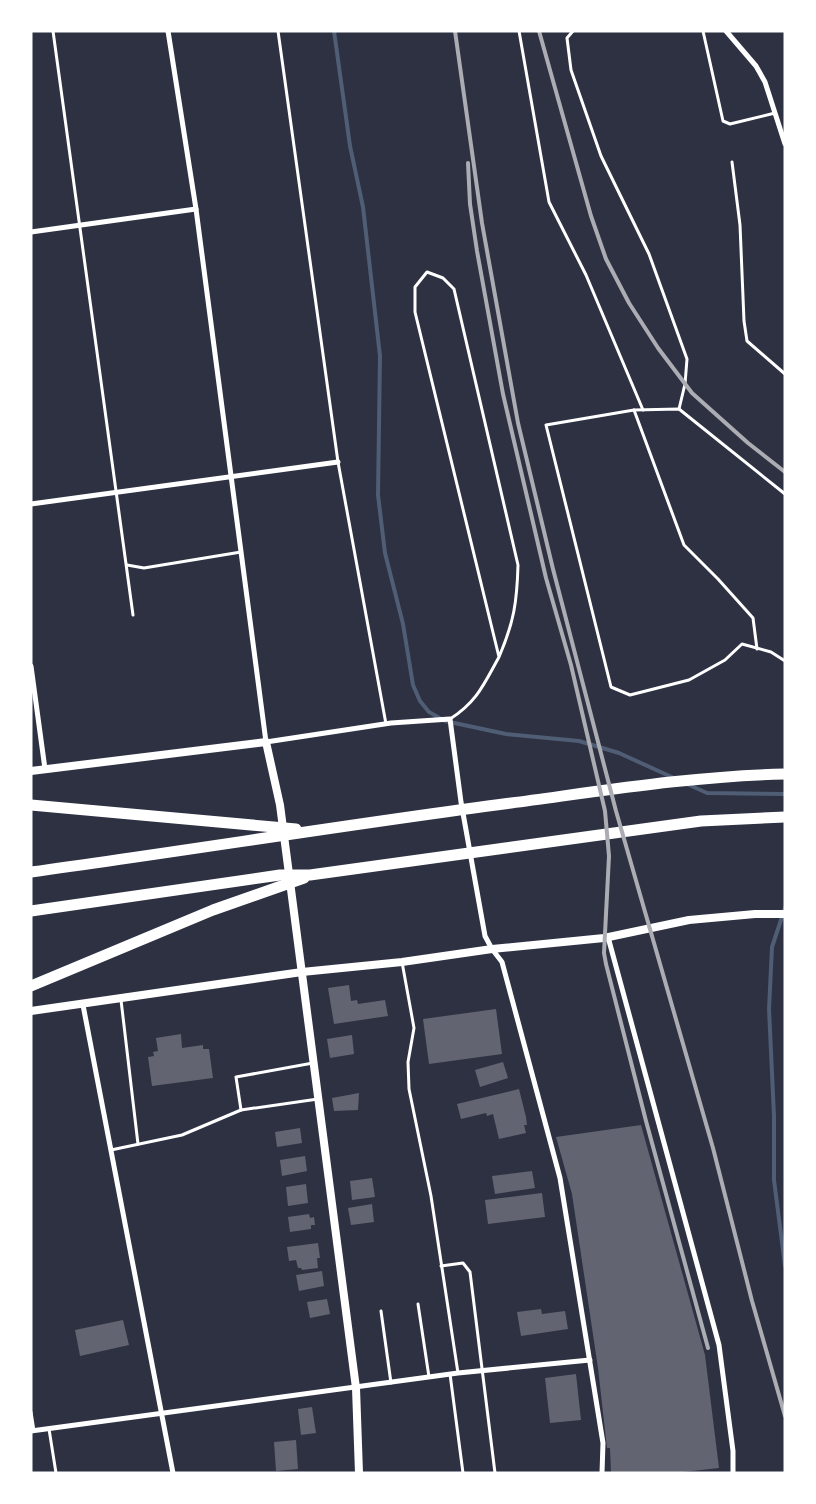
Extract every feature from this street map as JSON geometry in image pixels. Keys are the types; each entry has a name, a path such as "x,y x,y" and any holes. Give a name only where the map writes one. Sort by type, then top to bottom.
{"highway":[{"path":"31,872 239,843 308,831 670,782 785,774"},
{"path":"31,805 236,822 308,831"},
{"path":"31,911 247,880 310,875 691,823 785,817"},
{"path":"31,986 249,897 310,875"}],"street":[{"path":"168,31 196,209 266,742 280,805 356,1388 359,1473"},
{"path":"726,31 756,66 765,82 785,144"},
{"path":"31,232 196,209"},
{"path":"31,504 338,462"},
{"path":"31,666 45,769"},
{"path":"31,771 266,742 386,724 450,719 472,862 486,936 492,949 502,962 560,1178 603,1443 602,1473"},
{"path":"31,1011 302,972 608,937 689,920 755,914 785,914"},
{"path":"608,937 719,1345 733,1451 732,1473"},
{"path":"83,1005 163,1413 173,1473"},
{"path":"33,1431 391,1384 450,1374 590,1360"}],"lane":[{"path":"53,31 133,615"},
{"path":"278,31 338,462 386,724"},
{"path":"519,31 549,202 586,275 643,410"},
{"path":"573,31 567,38 570,70 601,156 649,254 687,359 685,384 679,409"},
{"path":"704,31 723,121 730,124 775,113"},
{"path":"732,162 740,225 744,321 747,341 785,374"},
{"path":"450,719 466,709 479,695 498,657 510,629 517,602 518,565 454,289 443,278 427,272 415,288 415,312 498,657"},
{"path":"785,494 679,409 634,410 546,425 611,687 630,695 689,680 725,660 742,644 770,652 785,661"},
{"path":"634,410 684,545 753,618 757,648"},
{"path":"127,565 144,568 241,552"},
{"path":"402,962 414,1028 408,1062 410,1089 431,1196 458,1373"},
{"path":"121,999 138,1144"},
{"path":"241,1110 236,1077 314,1063"},
{"path":"111,1150 182,1135 241,1110 318,1100"},
{"path":"441,1266 463,1263 470,1272 495,1473"},
{"path":"418,1304 429,1377"},
{"path":"381,1311 391,1384"},
{"path":"450,1374 463,1473"},
{"path":"31,1412 33,1431"},
{"path":"49,1428 56,1473"}],"building":[{"path":"349,985 351,1001 357,1000 358,1004 385,1000 388,1016 334,1024 328,988"},
{"path":"496,1009 502,1054 429,1064 423,1019"},
{"path":"181,1034 182,1048 203,1045 203,1049 209,1049 213,1078 152,1086 148,1057 154,1056 153,1052 158,1051 156,1038"},
{"path":"352,1035 354,1054 330,1058 327,1039"},
{"path":"503,1062 508,1078 480,1087 475,1070"},
{"path":"519,1089 526,1117 527,1125 524,1125 526,1133 499,1139 493,1114 487,1116 486,1113 461,1119 457,1104"},
{"path":"359,1093 358,1110 334,1111 332,1098"},
{"path":"641,1125 705,1355 719,1468 674,1473 611,1473 610,1448 607,1448 598,1368 572,1194 556,1137"},
{"path":"300,1128 302,1143 277,1147 275,1132"},
{"path":"305,1156 307,1171 282,1176 280,1160"},
{"path":"532,1171 535,1188 495,1194 492,1176"},
{"path":"372,1178 375,1197 352,1200 350,1181"},
{"path":"306,1184 308,1203 288,1206 286,1187"},
{"path":"542,1193 545,1217 488,1224 485,1200"},
{"path":"372,1204 374,1222 351,1225 348,1208"},
{"path":"309,1214 310,1218 314,1217 315,1225 311,1225 311,1229 290,1232 288,1217"},
{"path":"318,1243 320,1258 317,1258 318,1268 302,1270 298,1268 296,1260 289,1261 287,1247"},
{"path":"322,1271 324,1286 299,1291 296,1275"},
{"path":"327,1299 330,1314 310,1318 307,1302"},
{"path":"541,1309 542,1314 565,1311 568,1329 521,1336 517,1312"},
{"path":"123,1320 129,1345 80,1356 75,1330"},
{"path":"576,1374 581,1420 550,1423 545,1378"},
{"path":"312,1407 316,1433 301,1435 298,1409"},
{"path":"296,1440 298,1469 276,1471 274,1442"}],"waterway":[{"path":"334,31 350,146 363,207 380,356 378,495 385,553 403,624 413,685 420,701 429,712 445,721 506,734 579,741 619,753 676,779"},
{"path":"687,784 707,793 785,794"},
{"path":"785,908 772,947 769,1009 774,1116 774,1180 785,1266"}],"railway":[{"path":"455,31 482,223 518,423 553,569 616,811 713,1148 752,1301 785,1416"},
{"path":"539,31 591,216 606,259 629,303 658,348 692,393 748,443 785,472"},
{"path":"468,163 470,204 477,251 503,394 546,578 571,665 605,811 609,856 604,953 606,964 646,1121 708,1348"}]}
